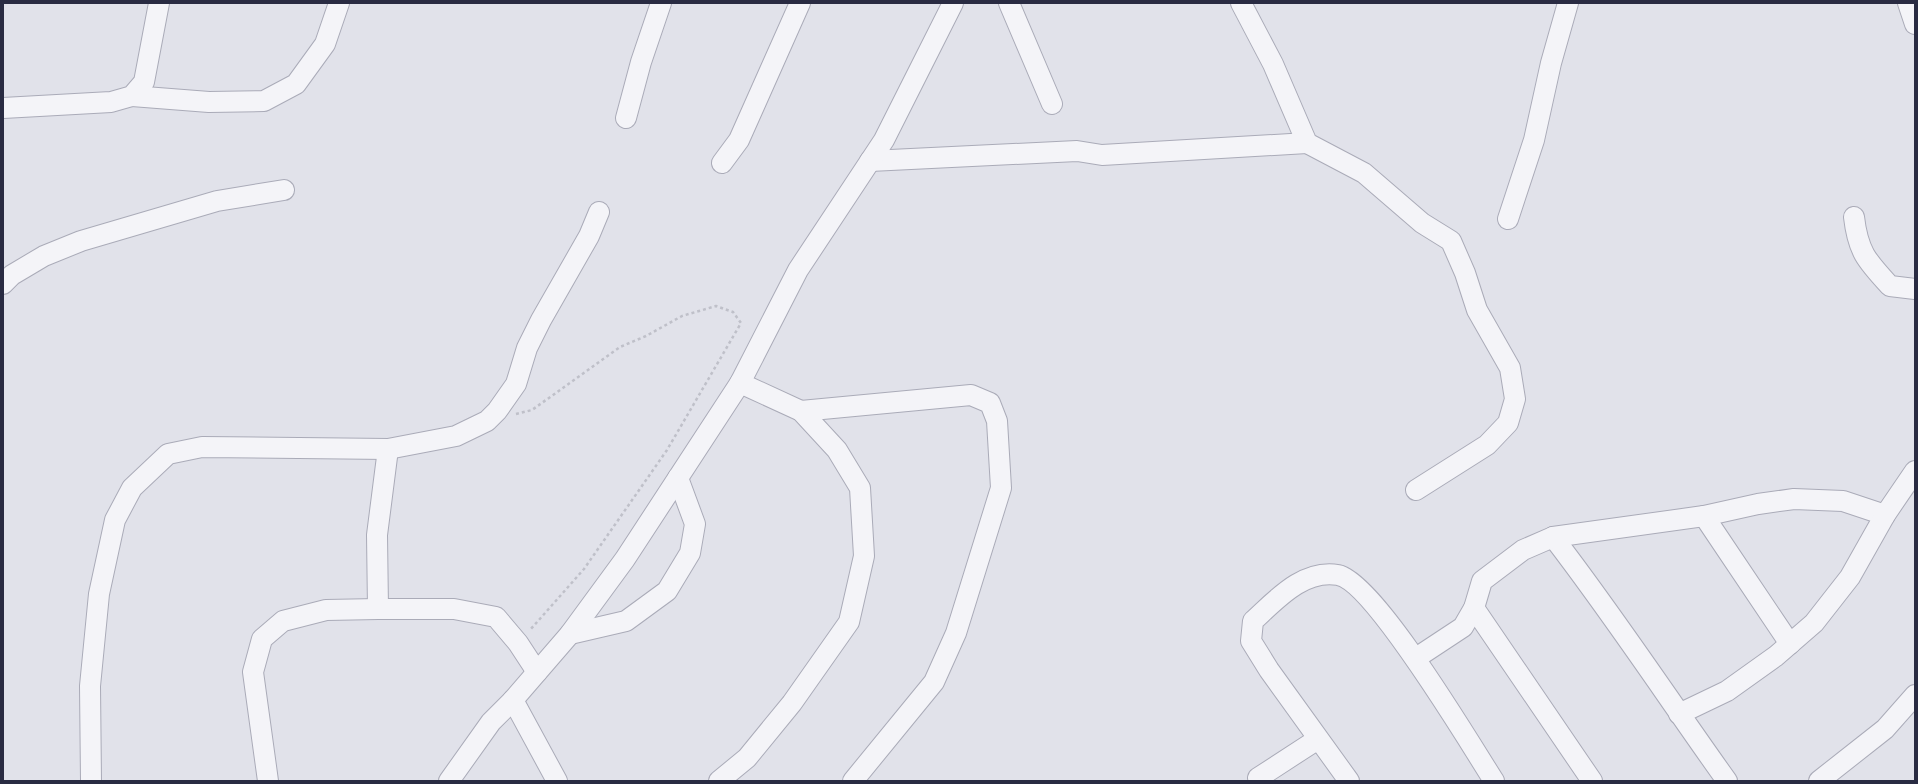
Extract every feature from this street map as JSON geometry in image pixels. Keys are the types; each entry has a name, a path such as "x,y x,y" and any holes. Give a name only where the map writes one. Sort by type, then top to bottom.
{"street":[{"path":"132,96 144,82 159,3"},
{"path":"3,108 111,102 132,96 209,102 264,101 296,84 325,44 339,3"},
{"path":"626,118 641,62 661,3"},
{"path":"722,163 739,140 800,3"},
{"path":"449,781 491,722 513,700 570,634 625,559 740,383 798,270 884,140 953,3"},
{"path":"1010,3 1052,104"},
{"path":"1241,3 1272,64 1307,144"},
{"path":"1508,219 1534,140 1551,63 1568,3"},
{"path":"1908,3 1915,24"},
{"path":"870,161 1076,151 1102,155 1307,144 1364,173 1422,223 1451,241 1465,273 1477,310 1510,368 1515,399 1508,423 1487,445 1416,490"},
{"path":"3,284 12,275 44,256 81,242 217,201 284,190"},
{"path":"91,781 90,686 99,594 115,520 132,488 168,454 202,447 388,449 456,436 487,421 497,411 516,384 527,348 541,320 589,236 599,212"},
{"path":"1854,217 1856,238 1865,259 1890,286 1915,289"},
{"path":"719,781 752,752 792,703 849,622 864,556 860,488 838,450 801,411 740,383"},
{"path":"801,411 971,395 990,403 997,421 1001,488 956,633 934,682 853,781"},
{"path":"378,609 377,535 388,449"},
{"path":"1679,714 1727,691 1776,656 1814,623 1850,577 1885,515 1915,471"},
{"path":"570,634 626,621 667,591 690,553 695,524 678,478"},
{"path":"1416,658 1463,627 1474,608 1482,581 1523,550 1553,537 1704,516 1758,504 1794,499 1843,501 1885,515"},
{"path":"1704,516 1790,644"},
{"path":"1553,537 1641,656 1679,714 1727,781"},
{"path":"1349,781 1269,670 1251,641 1253,621 1287,589 1318,575 1339,576 1362,591 1416,658 1494,781"},
{"path":"1474,608 1592,781"},
{"path":"268,781 253,672 262,639 283,621 326,610 378,609 454,609 496,617 518,643 537,672"},
{"path":"1819,781 1885,729 1915,695"},
{"path":"513,700 557,781"},
{"path":"1258,778 1318,739"}],"path":[{"path":"487,421 532,410 566,387 600,359 620,347 646,336 682,316 716,306 733,312 741,323 667,450 584,569 518,643"}]}
